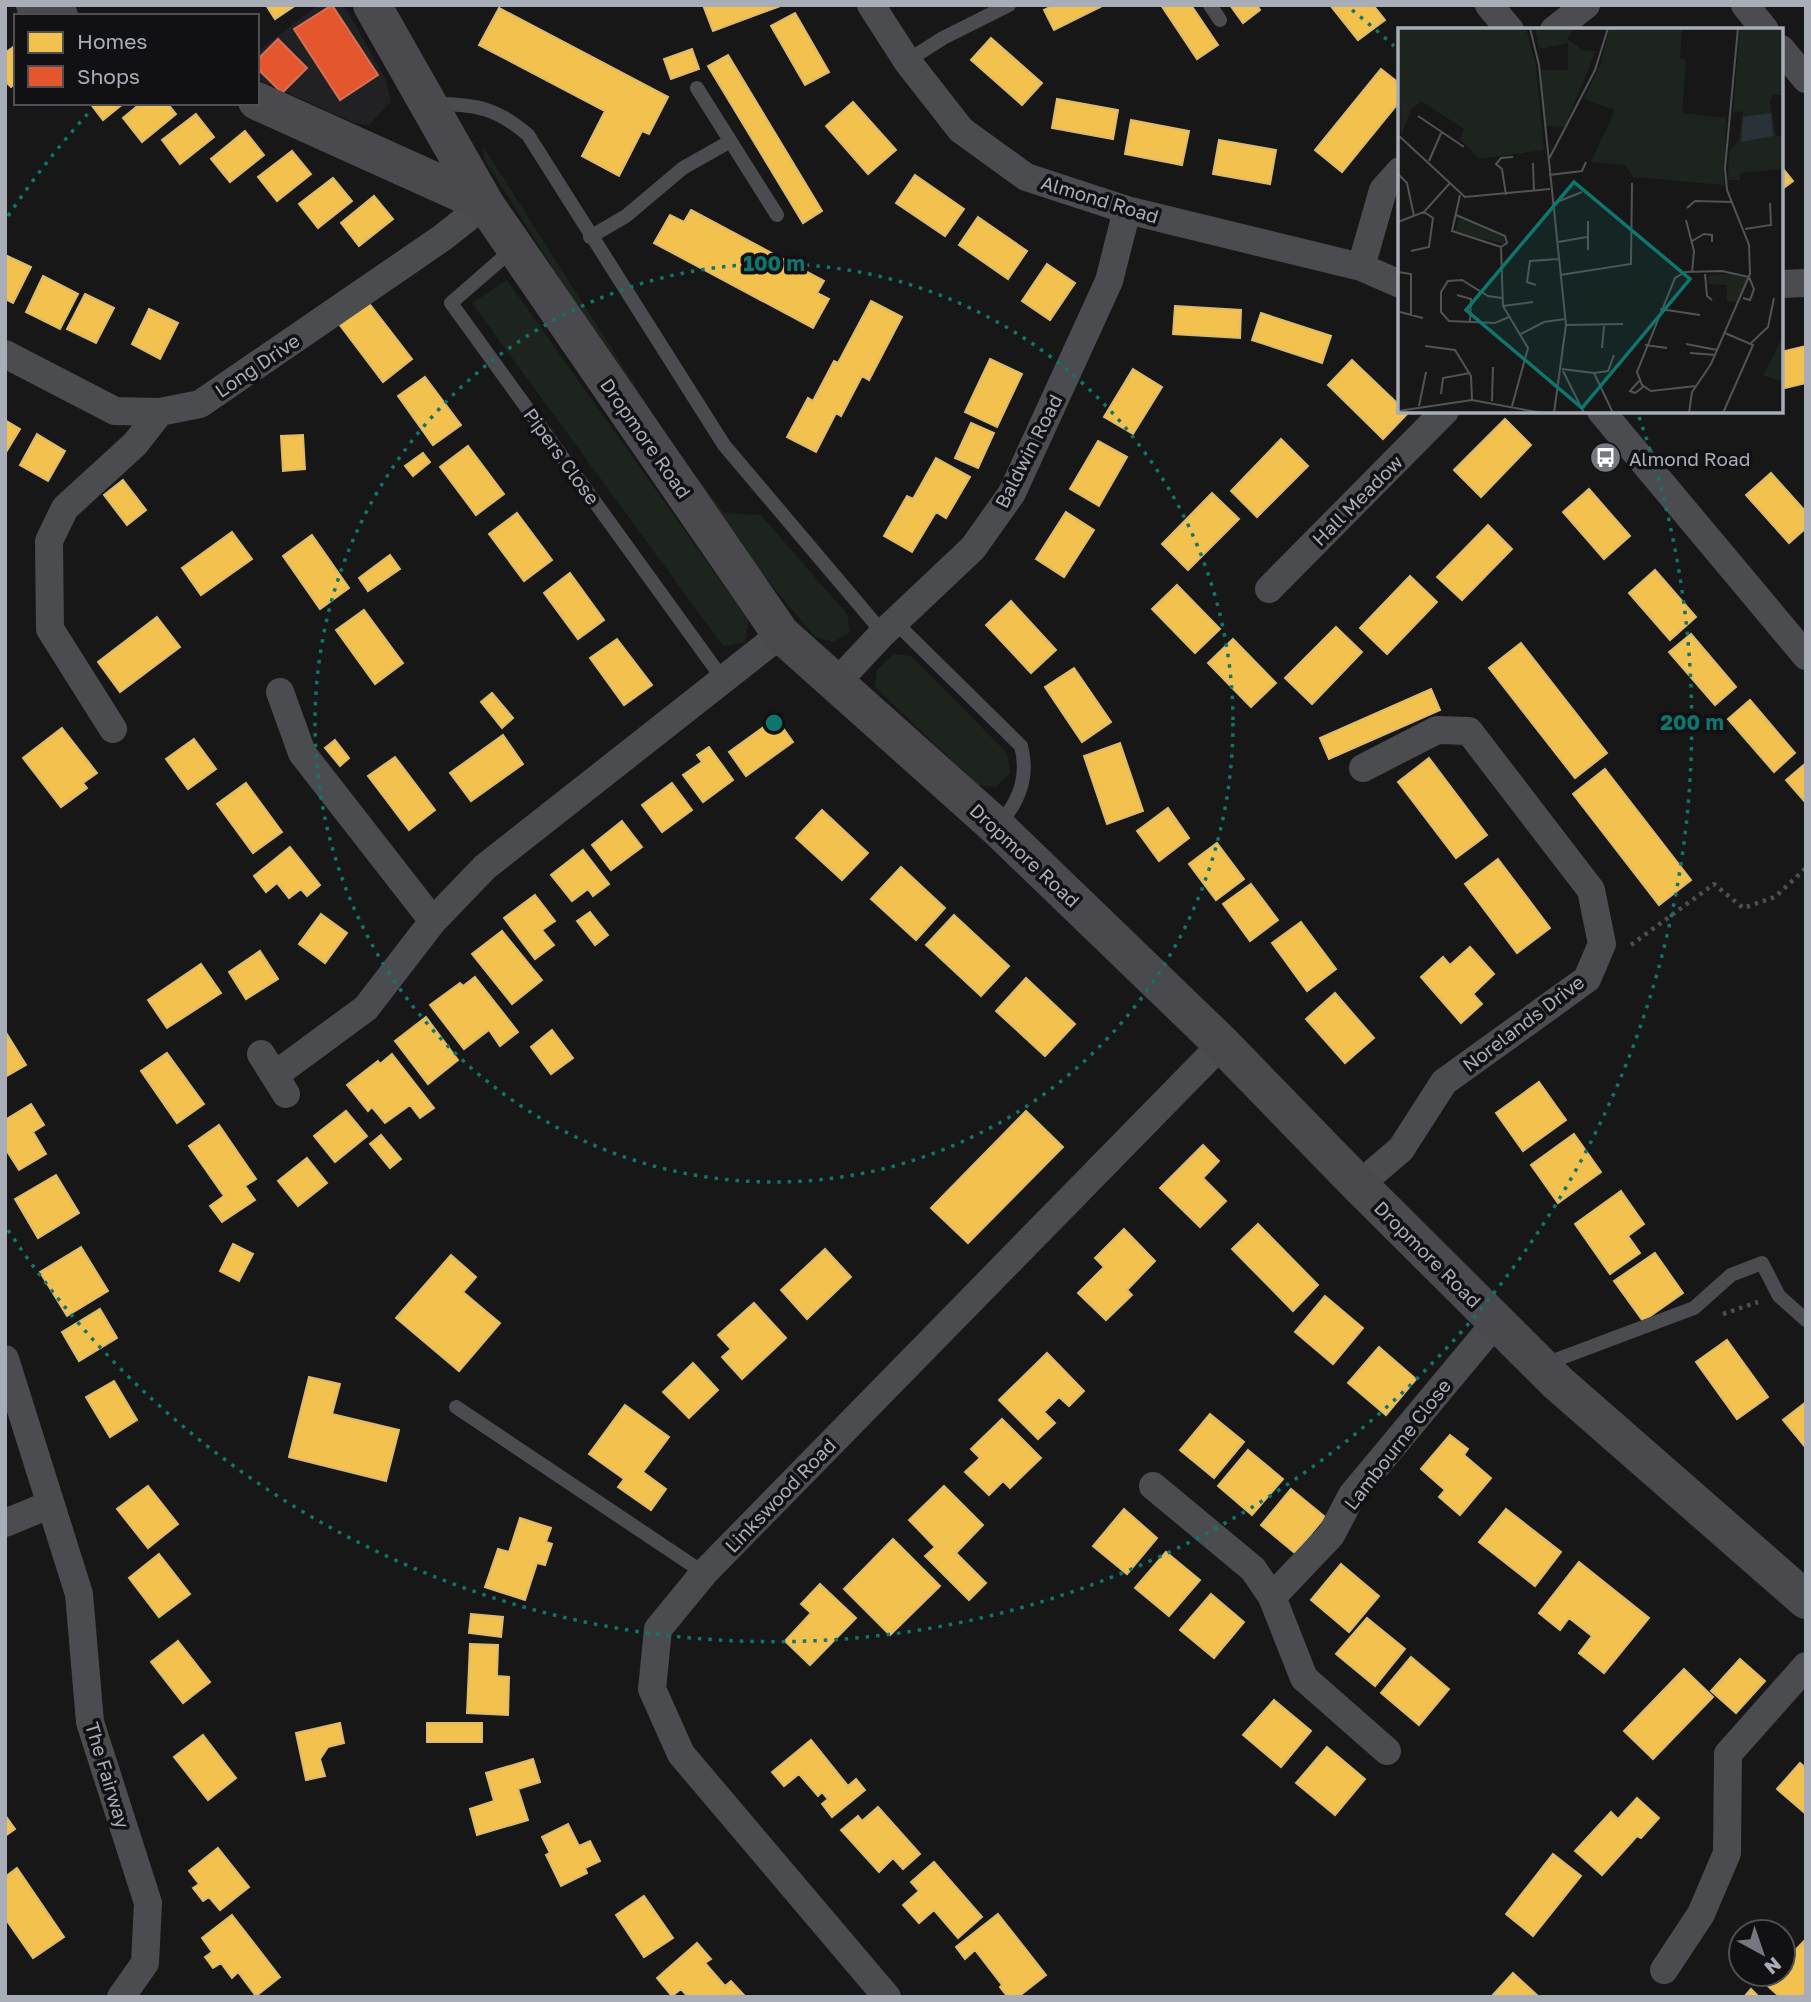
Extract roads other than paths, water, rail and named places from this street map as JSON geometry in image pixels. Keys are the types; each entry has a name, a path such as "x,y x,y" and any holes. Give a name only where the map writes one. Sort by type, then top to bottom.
{"street":[{"path":"35,5 55,14"},
{"name":"Dropmore Road","path":"372,5 485,204 781,634 997,827 1222,1044 1540,1366 1806,1600"},
{"name":"Almond Road","path":"872,5 907,61 961,130 1026,177 1127,210 1361,267 1398,283"},
{"path":"1489,5 1508,28"},
{"path":"1557,28 1586,5"},
{"path":"1745,5 1763,28"},
{"path":"1783,51 1806,79"},
{"path":"259,103 399,163 485,204"},
{"path":"399,163 421,156 436,118"},
{"path":"1361,267 1383,190 1398,173"},
{"name":"Long Drive","path":"5,354 115,411 160,412 200,404 442,238 485,204"},
{"name":"Baldwin Road","path":"836,683 889,627 973,548 1012,493 1109,281 1127,210"},
{"path":"1783,284 1806,283"},
{"path":"113,729 50,629 49,541 65,508 135,444 160,412"},
{"name":"Hall Meadow","path":"1269,589 1443,413"},
{"path":"1603,413 1806,656"},
{"path":"274,1075 366,1008 433,921 485,867 781,634"},
{"path":"281,692 302,753 433,921"},
{"name":"Norelands Drive","path":"1359,1185 1401,1149 1444,1082 1587,979 1602,944 1591,890 1469,731 1437,730 1363,768"},
{"name":"Linkswood Road","path":"887,1997 681,1755 652,1689 658,1629 704,1573 1222,1044"},
{"name":"Lambourne Close","path":"1272,1597 1331,1535 1352,1495 1496,1322"},
{"name":"The Fairway","path":"5,1359 79,1594 90,1722 148,1903 145,1963 121,1997"},
{"path":"1153,1486 1253,1569 1272,1597 1304,1678 1387,1751"},
{"path":"5,1523 49,1505"},
{"path":"1664,1970 1701,1914 1727,1853 1728,1754 1806,1666"}],"lane":[{"path":"907,61 943,38 1009,5"},
{"path":"1210,5 1220,20"},
{"path":"696,88 777,215"},
{"path":"436,118 465,104 506,116 528,135 723,445 889,627 1021,746 1026,765 1023,783 1010,813 997,827"},
{"path":"590,237 626,216 683,167 729,142"},
{"name":"Pipers Close","path":"515,247 451,303 722,678"},
{"path":"1540,1366 1694,1308 1731,1275 1762,1263 1779,1296 1806,1320"},
{"path":"456,1407 704,1573"}],"place":[{"name":"Almond Road","path":"1606,458"}]}
